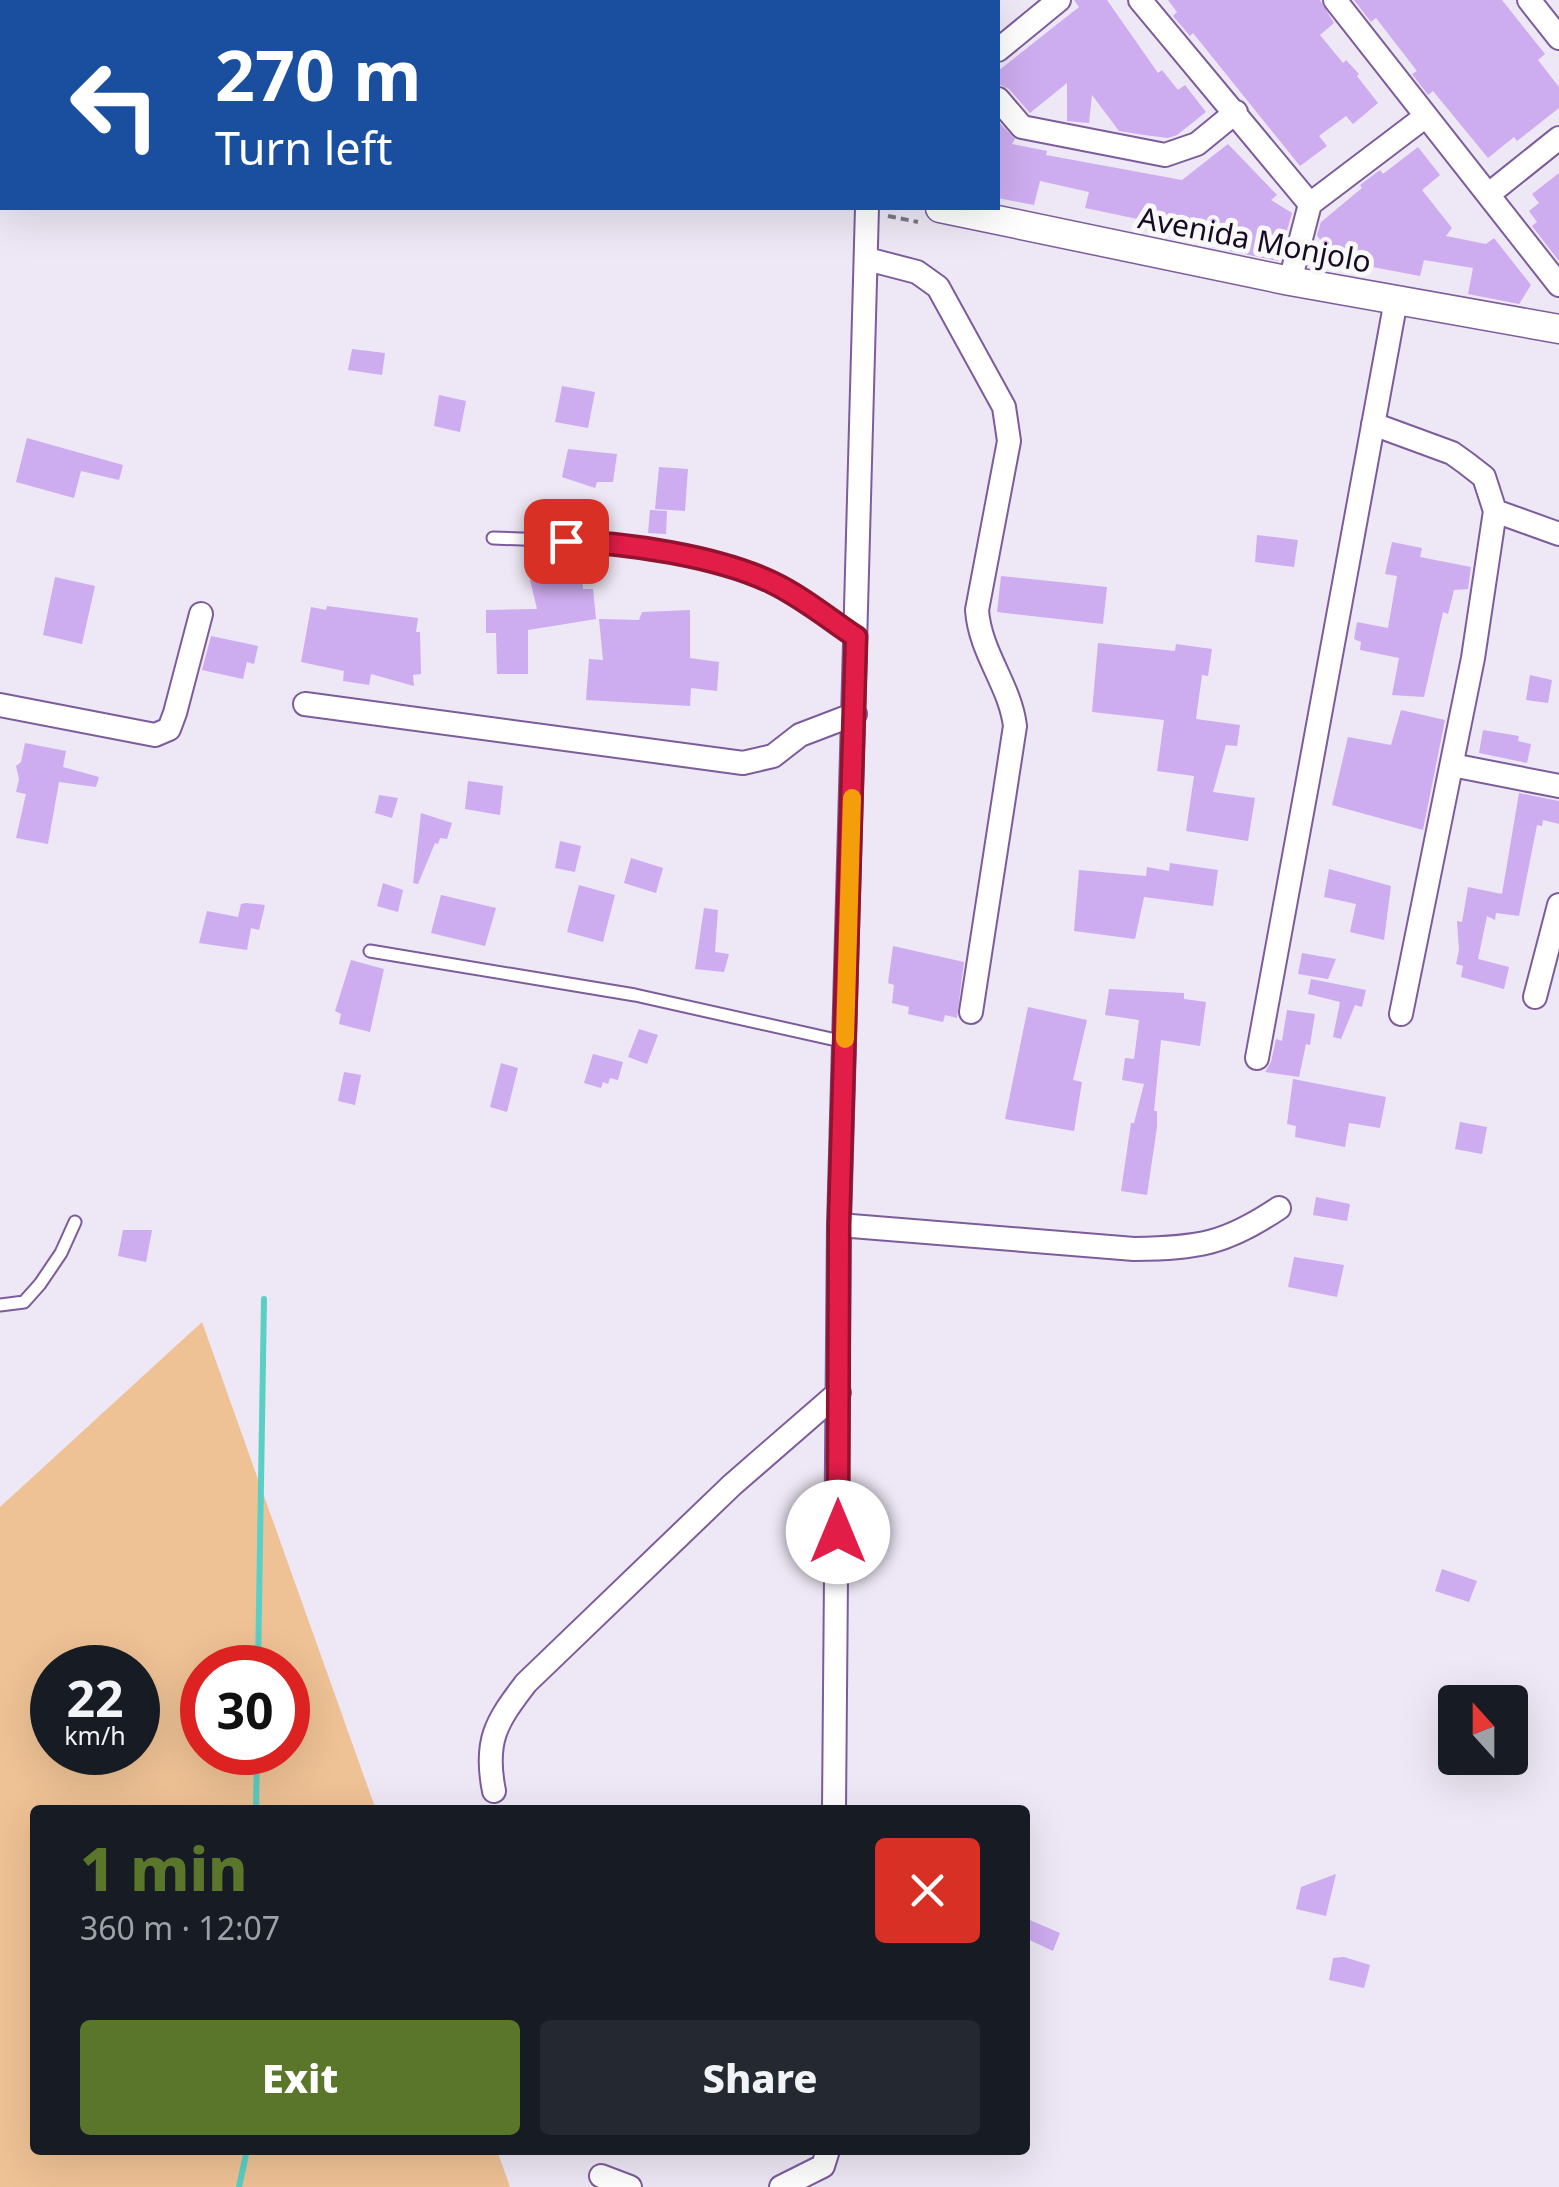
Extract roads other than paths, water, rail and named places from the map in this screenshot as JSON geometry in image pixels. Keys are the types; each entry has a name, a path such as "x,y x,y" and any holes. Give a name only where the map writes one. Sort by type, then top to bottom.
{"street":[{"path":"1002,37 1059,0"},
{"path":"1140,0 1310,204"},
{"path":"1334,0 1559,285"},
{"path":"1528,0 1559,38"},
{"path":"1000,101 1022,127 1165,155 1197,144 1236,112"},
{"path":"1290,281 1310,204 1426,116"},
{"path":"1489,194 1559,138"},
{"path":"834,1805 839,1225 867,210"},
{"name":"Avenida Monjolo","path":"950,210 1290,281 1559,330"},
{"path":"866,259 917,272 938,287 1004,407 1009,441 977,610 980,637 1013,711 1015,726 971,1012"},
{"path":"1258,1058 1396,300"},
{"path":"1373,424 1466,462 1484,477 1494,511 1473,658 1401,1014"},
{"path":"1494,511 1559,534"},
{"path":"0,704 155,735 169,729 200,614"},
{"path":"305,704 743,763 773,756 800,735 855,714"},
{"path":"1452,765 1559,786"},
{"path":"1535,997 1559,905"},
{"path":"839,1225 1134,1249 1174,1248 1228,1238 1278,1208"},
{"path":"494,1791 488,1763 490,1742 502,1714 526,1683 732,1485 839,1392"},
{"path":"782,2187 823,2166 826,2155"},
{"path":"601,2176 630,2187"}],"lane":[{"path":"493,538 602,542 699,559 770,582 856,637"},
{"path":"370,951 636,995 844,1042"},
{"path":"0,1305 24,1302 40,1284 75,1222"}],"waterway":[{"path":"258,1645 264,1299"},
{"path":"256,1805 257,1775"},
{"path":"239,2187 246,2155"}]}
